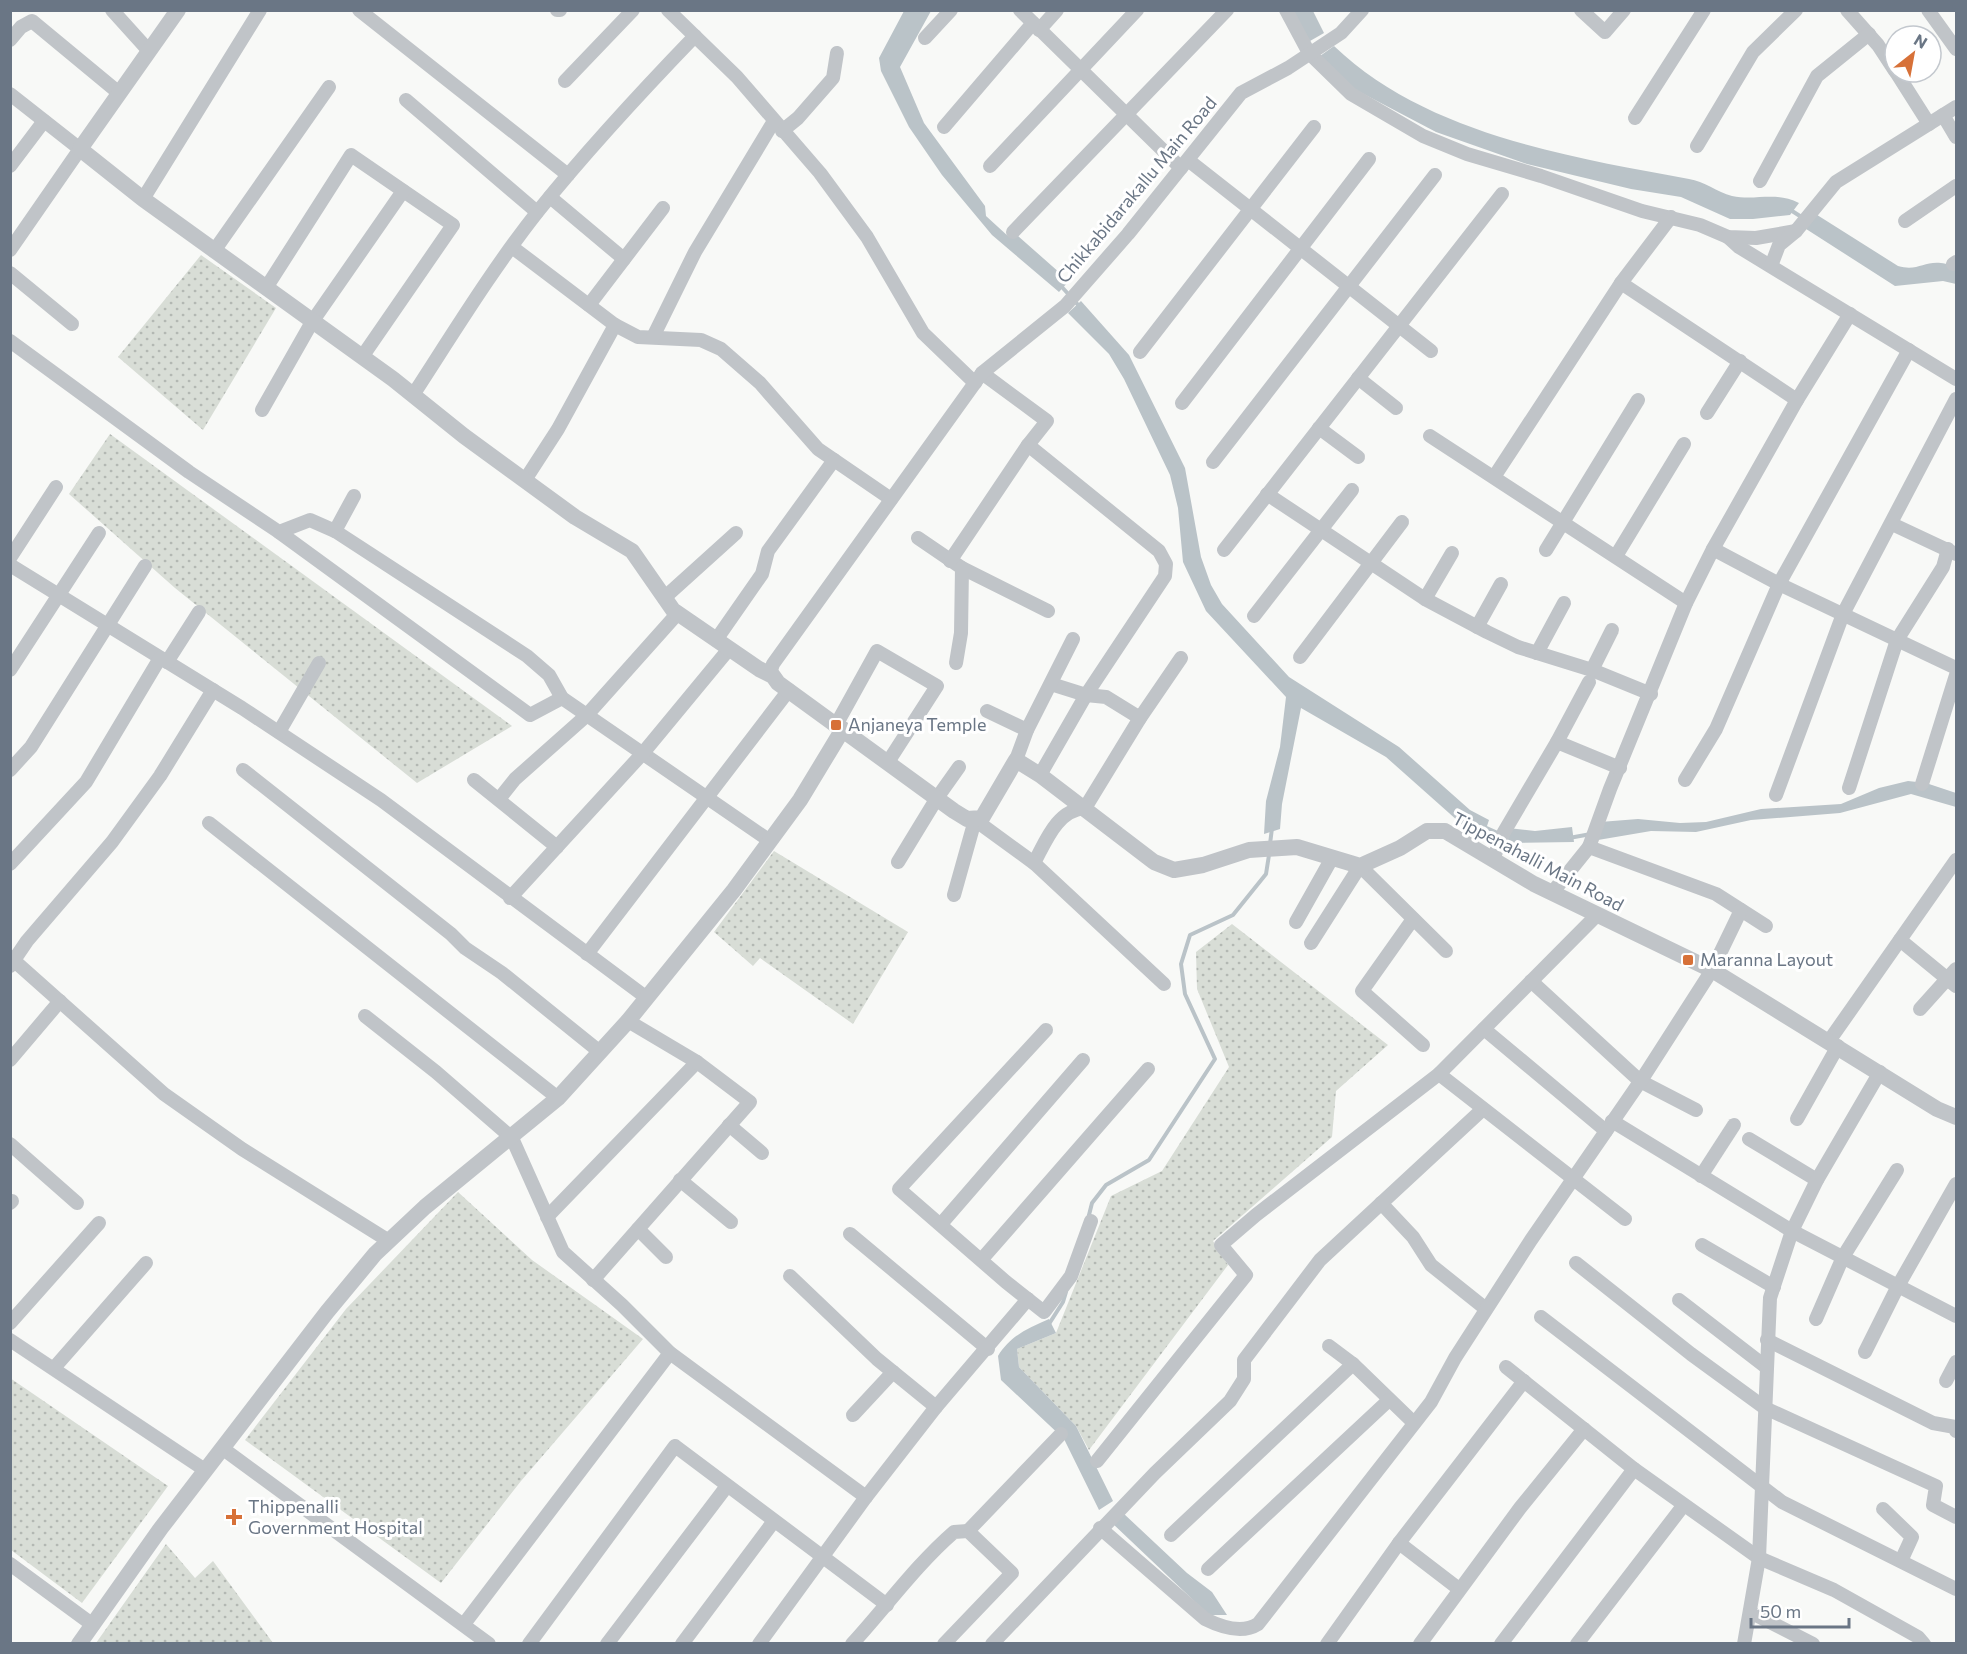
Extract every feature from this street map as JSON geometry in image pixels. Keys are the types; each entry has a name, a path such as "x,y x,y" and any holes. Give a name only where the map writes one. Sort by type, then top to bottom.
{"street":[{"path":"112,10 148,51"},
{"path":"10,250 178,10"},
{"path":"143,199 260,10"},
{"path":"359,10 568,176"},
{"path":"565,81 633,10"},
{"path":"668,10 737,77 820,173 867,237 923,333 978,378 1047,421 1028,445 956,564 961,633 956,663"},
{"path":"925,38 951,10"},
{"path":"1020,10 1126,114 1184,164 1251,210 1431,351"},
{"path":"944,128 1036,27 1057,10"},
{"path":"990,166 1137,10"},
{"path":"1013,232 1227,10"},
{"path":"1286,10 1309,53 1351,94 1423,136 1467,154 1540,176 1642,212 1671,217 1728,237 1756,238 1796,231"},
{"name":"Chikkabidarakallu Main Road","path":"773,676 771,670 773,664 978,378 1069,301 1128,234 1241,93 1288,68 1331,39 1362,10"},
{"path":"1581,10 1605,32 1624,10"},
{"path":"1635,118 1704,10"},
{"path":"1697,146 1753,52 1796,10"},
{"path":"1847,10 1869,34 1883,54"},
{"path":"1928,10 1956,49"},
{"path":"10,40 21,27 32,21 119,93"},
{"path":"1760,181 1817,76 1869,34"},
{"path":"413,395 537,212 695,36"},
{"path":"653,337 695,252 778,126 798,118 833,78 837,53"},
{"path":"1903,84 1929,124"},
{"path":"214,251 329,87"},
{"path":"10,94 143,199 362,357 575,517 632,551 664,598 678,613 773,676 937,798 967,819 975,820 1034,863 1164,984"},
{"path":"406,100 537,212"},
{"path":"1771,266 1779,245 1796,231 1836,182 1956,107"},
{"path":"1943,115 1956,137"},
{"path":"10,166 44,121"},
{"path":"1140,352 1314,127"},
{"path":"266,288 351,155 453,225 362,357"},
{"path":"1182,403 1370,159"},
{"path":"1213,462 1435,175"},
{"path":"1905,221 1956,186"},
{"path":"262,410 312,322 403,191"},
{"path":"1224,550 1502,194"},
{"path":"550,197 624,259"},
{"path":"589,305 663,208"},
{"path":"1494,477 1621,282 1671,217"},
{"path":"1728,237 1739,247 1956,379"},
{"path":"512,247 615,325 638,337 701,340 721,349 760,383 818,449 891,499"},
{"path":"10,273 72,324"},
{"path":"1621,282 1797,400"},
{"path":"1552,893 1591,840 1686,603 1713,549 1797,400 1850,314"},
{"path":"525,480 558,429 615,325"},
{"path":"10,341 189,472 279,532 530,715 562,698"},
{"path":"1685,780 1716,729 1779,585 1909,350"},
{"path":"1707,413 1740,361"},
{"path":"1358,378 1396,408"},
{"path":"1776,795 1844,614 1956,399"},
{"path":"1546,550 1638,400"},
{"path":"1319,428 1358,457"},
{"path":"1430,436 1686,603"},
{"path":"1616,556 1684,444"},
{"path":"1028,445 1159,551 1167,564 1165,576 1086,695 1040,775"},
{"path":"510,898 643,753 723,644 762,574 768,551 834,460"},
{"path":"10,558 56,487"},
{"path":"1254,616 1352,490"},
{"path":"1268,494 1370,565 1425,599 1477,627 1590,676 1651,694"},
{"path":"335,531 354,496"},
{"path":"279,532 310,520 335,531 526,656 549,675 562,698 707,796 770,842"},
{"path":"1300,657 1402,522"},
{"path":"1849,788 1897,640 1952,552 1892,524"},
{"path":"10,670 57,594 99,533"},
{"path":"664,598 736,533"},
{"path":"918,538 956,564 1047,611"},
{"path":"1713,549 1779,585 1956,668"},
{"path":"1425,599 1452,553"},
{"path":"10,565 213,690 381,800 647,998"},
{"path":"10,770 31,747 145,566"},
{"path":"1477,627 1501,584"},
{"path":"1537,653 1564,603"},
{"path":"10,864 86,782 164,660 198,612"},
{"path":"499,799 522,771 586,716 678,613"},
{"path":"1498,846 1557,742 1612,630"},
{"path":"954,895 975,820 985,815 1016,760 1027,730 1074,639"},
{"path":"80,1644 205,1470 327,1312 389,1241 425,1208 558,1098 697,940 800,800 877,651 937,686 888,762"},
{"path":"1085,808 1140,718 1181,658"},
{"path":"279,732 320,663"},
{"path":"1922,784 1956,675"},
{"path":"1051,684 1086,695 1106,697 1140,718"},
{"path":"213,690 160,776 133,813 12,961 164,1094 242,1149 389,1241"},
{"path":"587,954 789,690"},
{"path":"987,711 1027,730"},
{"path":"1557,742 1620,768"},
{"path":"1016,760 1085,808 1092,818 1154,862 1174,870 1203,866 1249,850 1297,847 1360,866 1446,951"},
{"path":"898,862 959,767"},
{"path":"243,770 451,934 465,948 502,973 600,1052"},
{"path":"474,780 557,847"},
{"path":"1034,863 1059,821 1072,809 1085,808"},
{"path":"208,823 558,1098"},
{"name":"Tippenahalli Main Road","path":"1360,866 1434,830 1498,846 1552,893 1712,970 1937,1109 1956,1117"},
{"path":"1591,840 1716,894 1766,926"},
{"path":"1296,922 1332,858"},
{"path":"1797,1119 1833,1044 1900,940 1956,863"},
{"path":"1311,943 1360,866"},
{"path":"1100,1528 1194,1612 1218,1625 1251,1628 1265,1616 1431,1402 1486,1309 1712,970 1741,910"},
{"path":"1097,1461 1246,1275 1221,1245 1256,1215 1439,1074 1596,916"},
{"path":"1413,918 1362,991 1423,1045"},
{"path":"1900,940 1954,978 1920,1009"},
{"path":"1531,981 1640,1081 1696,1110"},
{"path":"10,1060 60,1001"},
{"path":"365,1016 436,1072 512,1138 563,1252 670,1353 866,1497"},
{"path":"593,1280 750,1102 697,1062 628,1021"},
{"path":"1484,1029 1609,1126 1701,1176 1792,1231 1898,1286 1955,1312"},
{"path":"1046,1030 899,1189 1044,1312 1071,1276 1091,1221"},
{"path":"941,1224 1083,1060"},
{"path":"547,1217 697,1062"},
{"path":"982,1259 1148,1069"},
{"path":"1744,1644 1759,1558 1770,1298 1792,1231 1817,1180 1880,1072"},
{"path":"1439,1074 1625,1219"},
{"path":"992,1644 1100,1528 1230,1401 1244,1379 1244,1360 1320,1260 1483,1109"},
{"path":"729,1125 762,1153"},
{"path":"1701,1176 1734,1125"},
{"path":"1749,1139 1817,1180"},
{"path":"10,1144 77,1203"},
{"path":"1816,1319 1843,1257 1897,1170"},
{"path":"680,1180 731,1222"},
{"path":"1864,1352 1898,1286 1956,1184"},
{"path":"1381,1203 1413,1237 1431,1265 1486,1309"},
{"path":"10,1323 99,1223"},
{"path":"638,1229 666,1257"},
{"path":"849,1234 988,1349"},
{"path":"1702,1245 1774,1287"},
{"path":"54,1368 146,1263"},
{"path":"1576,1263 1691,1354 1765,1408 1936,1486 1933,1505 1956,1517"},
{"path":"790,1276 893,1372 936,1407"},
{"path":"759,1644 866,1497 936,1407 988,1349 1028,1299"},
{"path":"1679,1300 1766,1367"},
{"path":"1541,1317 1782,1502 1956,1589"},
{"path":"10,1340 205,1470"},
{"path":"1767,1340 1933,1423 1955,1427 1956,1431"},
{"path":"1329,1346 1353,1364 1414,1423"},
{"path":"464,1624 670,1353"},
{"path":"1946,1381 1956,1362"},
{"path":"1171,1535 1353,1364"},
{"path":"1506,1367 1683,1506 1759,1558 1834,1590 1918,1637 1924,1644"},
{"path":"853,1415 893,1372"},
{"path":"1327,1644 1399,1543 1524,1381"},
{"path":"1208,1569 1389,1400"},
{"path":"1420,1644 1459,1589 1584,1429"},
{"path":"852,1644 932,1551 954,1532 968,1531 1061,1434"},
{"path":"529,1644 675,1446 887,1605"},
{"path":"222,1448 489,1644"},
{"path":"1501,1644 1634,1469"},
{"path":"607,1644 727,1486"},
{"path":"1577,1644 1683,1506"},
{"path":"1883,1509 1912,1538 1901,1561"},
{"path":"682,1644 774,1521"},
{"path":"944,1644 1012,1573 968,1531"},
{"path":"1399,1543 1459,1589"},
{"path":"10,1564 93,1625"},
{"path":"1750,1612 1813,1644"}],"shaded area":[{"path":"904,11 931,11 900,67 924,123 985,206 986,216 1009,237 1018,236 1069,281 1059,292 992,235 942,175 909,127 881,71 879,58"},
{"path":"1290,11 1313,11 1324,33 1310,41"},
{"path":"1334,46 1371,76 1411,101 1455,121 1501,137 1596,161 1695,180 1732,196 1774,197 1799,203 1790,215 1730,219 1681,197 1631,189 1527,164 1436,132 1356,90 1320,56"},
{"path":"1814,213 1898,266 1906,268 1938,263 1956,267 1956,284 1943,281 1895,286 1803,227"},
{"path":"201,255 276,308 203,430 118,357"},
{"path":"1081,301 1129,355 1185,468 1201,557 1211,585 1222,604 1289,677 1399,747 1470,810 1489,820 1484,835 1467,829 1386,757 1301,708 1282,804 1280,829 1264,834 1266,801 1280,747 1286,697 1206,611 1183,562 1178,508 1170,475 1124,379 1109,354 1068,313"},
{"path":"110,434 512,726 417,783 175,588 69,494"},
{"path":"1908,781 1926,783 1956,793 1956,807 1911,794 1840,813 1751,820 1696,832 1651,831 1598,840 1600,822 1638,819 1680,823 1706,822 1761,809 1841,804 1879,788"},
{"path":"1572,827 1574,842 1503,843 1508,828 1535,831"},
{"path":"774,851 908,932 853,1024 760,958 753,966 714,932"},
{"path":"1232,924 1388,1045 1336,1091 1332,1137 1213,1241 1228,1265 1089,1450 1076,1426 1019,1367 1017,1349 1056,1333 1111,1196 1162,1171 1229,1067 1197,989 1196,952"},
{"path":"458,1192 532,1260 643,1339 521,1481 441,1583 245,1440 346,1309"},
{"path":"1049,1319 1056,1333 1017,1349 1019,1367 1076,1426 1113,1501 1099,1510 1064,1439 1001,1380 998,1356 1003,1349 1020,1333"},
{"path":"10,1378 168,1486 82,1603 11,1550"},
{"path":"1123,1513 1187,1573 1212,1592 1227,1615 1209,1615 1111,1522"},
{"path":"166,1544 195,1578 213,1561 273,1643 96,1643"}],"waterway":[{"path":"1789,209 1803,218"},
{"path":"1061,286 1080,307"},
{"path":"1482,826 1500,834"},
{"path":"1270,844 1272,828"},
{"path":"1569,838 1591,834"},
{"path":"1088,1219 1092,1203 1106,1185 1149,1160 1215,1059 1185,994 1181,964 1190,935 1233,915 1266,874 1269,855"},
{"path":"1049,1324 1063,1302 1066,1292"}],"place":[{"name":"Anjaneya Temple","path":"836,725"},
{"name":"Maranna Layout","path":"1688,960"},
{"name":"Thippenalli Government Hospital","path":"234,1517"}]}
